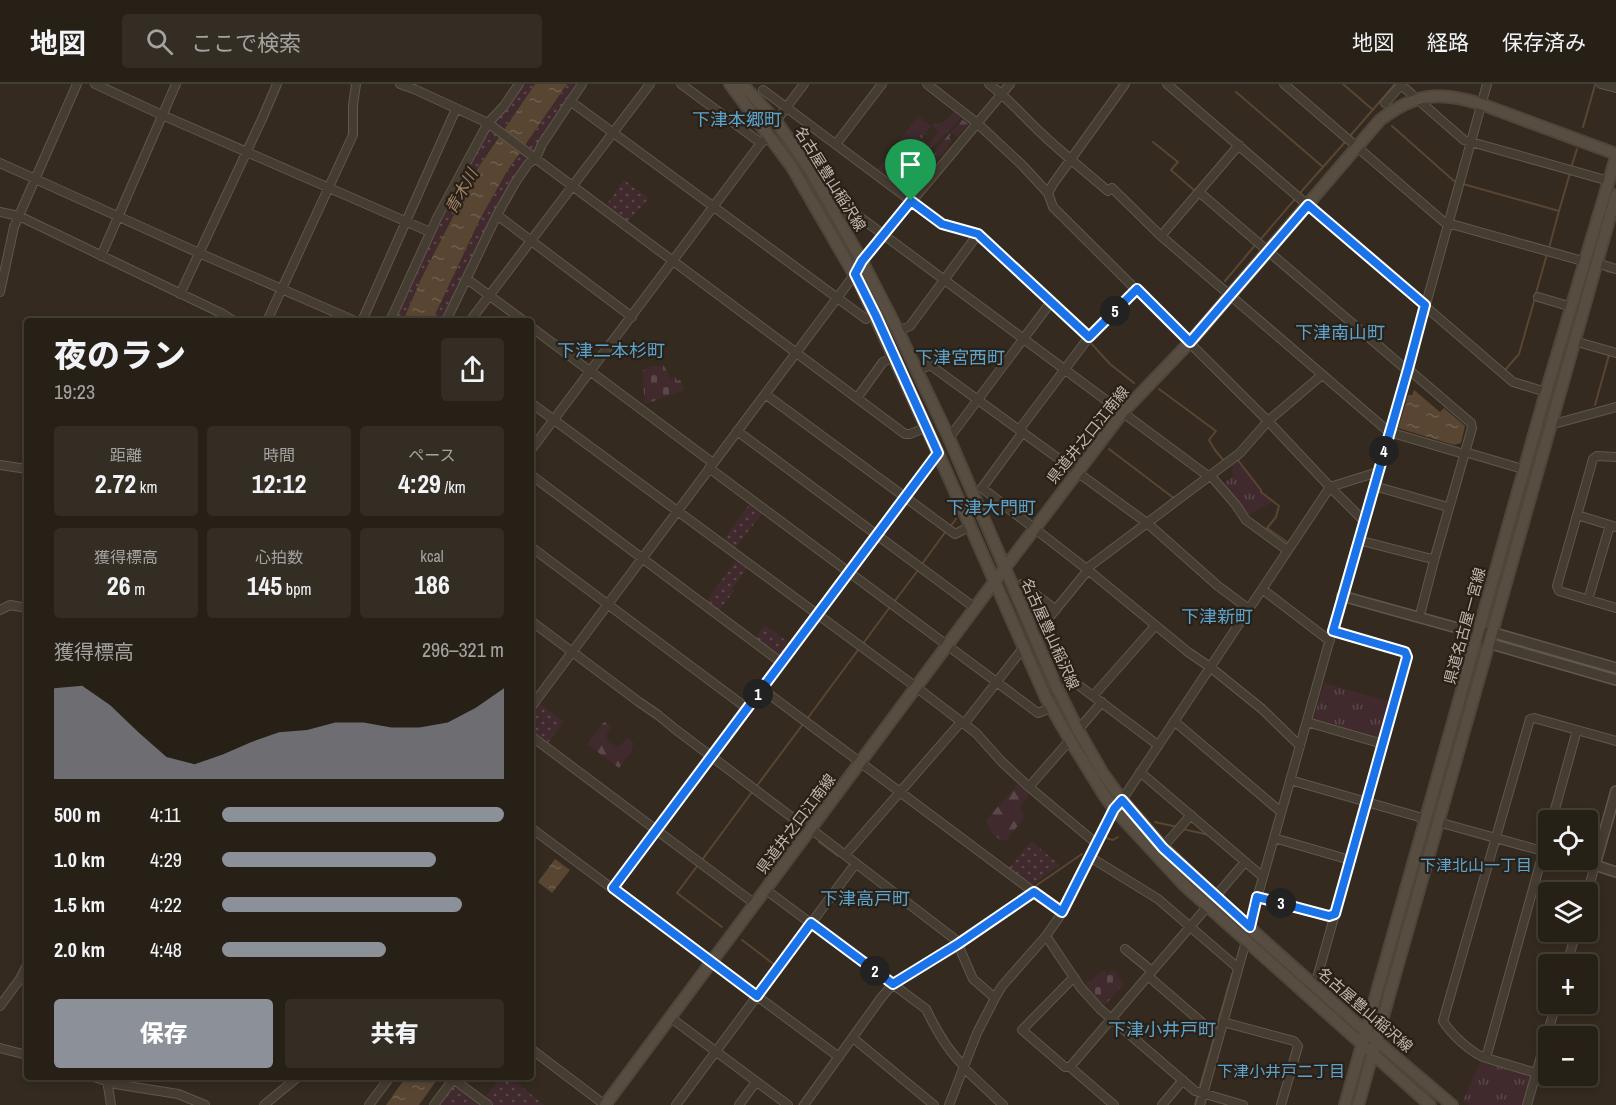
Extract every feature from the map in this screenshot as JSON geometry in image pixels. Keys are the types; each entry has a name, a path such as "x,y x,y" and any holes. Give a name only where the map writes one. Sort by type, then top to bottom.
{"main road":[{"name":"名古屋豊山稲沢線","path":"730,84 765,139 792,167 855,274 927,427 1051,708 1114,809 1163,864 1207,907 1430,1105"},
{"name":"名古屋豊山稲沢線","path":"742,84 776,121 810,170 862,261 949,438 1055,684 1091,755 1122,800 1163,848 1215,897 1366,1032 1452,1105"},
{"name":"県道井之口江南線","path":"605,1105 1034,528 1123,412 1190,342 1380,120 1396,108 1418,99 1440,95 1459,97 1616,155"},
{"name":"県道名古屋一宮線","path":"1346,1105 1362,1044 1490,638 1574,341 1616,155"},
{"name":"県道名古屋一宮線","path":"1358,1105 1479,634 1546,392 1572,307 1616,195"}],"street":[{"path":"0,292 18,216 77,84"},
{"path":"95,84 430,232"},
{"path":"100,256 176,84"},
{"path":"180,294 277,84"},
{"path":"268,318 353,135 356,84"},
{"path":"400,84 489,124 905,434 927,427"},
{"path":"391,318 430,232 489,124 519,84"},
{"path":"447,318 515,183 535,157 582,84"},
{"path":"472,318 650,84"},
{"path":"534,446 765,139 681,84"},
{"path":"776,121 804,84"},
{"path":"837,144 882,84"},
{"path":"927,84 977,123 1022,165 1048,193 1053,207 1190,342 1364,521"},
{"path":"989,84 1071,160 1108,192 1112,188 1161,236 1389,432 1516,467"},
{"path":"534,703 838,297 862,261 1010,84"},
{"path":"1048,193 1125,84"},
{"path":"1167,84 1513,382 1546,392"},
{"path":"1284,84 1444,222 1616,269"},
{"path":"1385,104 1401,84 1464,140 1609,181"},
{"path":"1250,927 1487,84"},
{"path":"1601,84 1616,88"},
{"path":"763,90 942,224 978,234 1089,337"},
{"path":"570,101 866,319"},
{"path":"364,318 456,109"},
{"path":"1161,236 1239,146"},
{"path":"0,163 348,318"},
{"path":"1199,192 1471,423 1472,428 1448,507 1421,611"},
{"path":"0,212 18,216 229,318"},
{"path":"838,218 847,212 853,212 1209,476 1246,520 1287,550"},
{"path":"497,215 632,316"},
{"path":"898,332 910,326 978,234"},
{"path":"465,282 471,282 520,318"},
{"path":"1137,289 1089,337 982,488 1262,709 1300,746"},
{"path":"1538,297 1572,307"},
{"path":"949,438 1051,302"},
{"path":"534,329 591,371 849,573 1038,713 1051,708"},
{"path":"1574,341 1616,353"},
{"path":"857,398 884,362 895,357"},
{"path":"917,371 930,365 978,399 1147,523 1218,586 1249,609"},
{"path":"1034,636 1087,569 1240,453 1268,421 1323,375"},
{"path":"765,394 955,534 971,526"},
{"path":"534,405 976,733 1029,787 1097,844"},
{"path":"1550,425 1616,407"},
{"path":"737,431 975,608"},
{"path":"613,888 938,453"},
{"path":"1616,457 1597,456 1593,459 1557,586 1559,591 1616,608"},
{"path":"0,465 24,469"},
{"path":"949,1105 977,1033 1002,986 1046,936 1062,912 1114,809 1287,550 1330,487 1378,472"},
{"path":"534,477 782,663"},
{"path":"1374,486 1448,507"},
{"path":"1577,515 1613,526 1588,600"},
{"path":"1358,540 1432,559 1435,557"},
{"path":"534,550 748,709"},
{"path":"1022,584 1056,610"},
{"path":"1262,588 1330,640"},
{"path":"1342,597 1479,634 1616,680"},
{"path":"0,610 10,605 24,607"},
{"path":"534,624 956,940 973,979 995,998"},
{"path":"1094,696 1155,626"},
{"path":"1317,978 1407,657 1405,652 1333,631"},
{"path":"1490,638 1616,668"},
{"path":"844,855 963,723 1024,647"},
{"path":"1055,684 1069,678 1158,745"},
{"path":"762,689 1062,912"},
{"path":"1078,730 1102,702"},
{"path":"1536,1073 1478,1056 1448,1029 1443,1021 1530,719 1534,718 1616,741"},
{"path":"1174,721 1281,812"},
{"path":"1307,722 1383,744"},
{"path":"1555,810 1577,730"},
{"path":"534,738 755,904"},
{"path":"1029,787 1070,740"},
{"path":"1140,772 1263,877"},
{"path":"1290,780 1538,850"},
{"path":"1598,855 1616,791"},
{"path":"1163,848 1191,815"},
{"path":"534,830 839,1057"},
{"path":"1274,838 1350,860"},
{"path":"1090,857 1158,899 1238,968"},
{"path":"1215,897 1245,862"},
{"path":"675,1105 856,863"},
{"path":"1598,867 1616,872"},
{"path":"1486,1058 1541,870"},
{"path":"766,890 926,1009 939,1035 964,1067 1003,1105"},
{"path":"804,1105 893,984 958,944 1034,892"},
{"path":"1257,897 1329,916 1335,914"},
{"path":"1070,1067 1207,907"},
{"path":"1046,936 1081,988 1111,1019 1195,1091 1243,1105"},
{"path":"1200,1105 1246,941"},
{"path":"1125,949 1213,1032 1220,1034"},
{"path":"0,1006 24,971"},
{"path":"1074,977 1022,1030 1114,1105"},
{"path":"1527,1105 1553,1014"},
{"path":"671,1018 788,1105"},
{"path":"1223,1022 1294,1041 1298,1046 1281,1105"},
{"path":"853,1038 934,1105"},
{"path":"0,1048 24,1054"},
{"path":"534,1051 605,1105"},
{"path":"107,1080 111,1105"},
{"path":"112,1080 178,1094 205,1105"},
{"path":"264,1105 294,1080"},
{"path":"369,1105 388,1080"},
{"path":"434,1105 453,1080"},
{"path":"457,1080 488,1105"},
{"path":"1162,1105 1183,1080"},
{"path":"739,1105 756,1082"}],"green space":[{"path":"521,84 535,84 503,130 493,123"},
{"path":"567,84 574,84 568,102 536,154 525,146"},
{"path":"954,112 960,119 916,162 922,167 926,165 936,152 935,150 962,120 968,124 957,137 952,133 949,137 952,142 911,191 905,192 899,186 908,174 902,167 922,139 928,143 938,133 933,125 945,121"},
{"path":"918,116 931,126 900,167 908,174 898,187 876,171"},
{"path":"489,127 499,135 460,201 404,318 394,318 463,174"},
{"path":"521,151 532,159 528,162 445,318 433,318 483,212"},
{"path":"624,180 649,198 627,223 605,207"},
{"path":"652,366 664,366 671,379 675,377 677,381 680,380 685,390 645,404 642,371"},
{"path":"1236,458 1261,492 1272,502 1247,516 1222,485 1234,475 1231,471 1234,468 1230,464"},
{"path":"751,502 763,512 734,550 722,541"},
{"path":"737,559 748,567 718,612 705,603"},
{"path":"765,625 792,645 782,658 754,639"},
{"path":"1324,683 1391,702 1381,738 1377,740 1313,722"},
{"path":"538,702 564,722 547,744 534,734 534,707"},
{"path":"606,722 611,727 607,733 607,740 616,747 627,738 634,743 619,768 587,744"},
{"path":"1019,783 1031,793 1019,808 1025,816 1004,841 992,833 986,820"},
{"path":"1031,841 1060,865 1029,886 1008,869"},
{"path":"1104,970 1108,974 1113,970 1124,984 1102,1008 1083,986"},
{"path":"1480,1062 1527,1075 1529,1080 1522,1105 1470,1105 1463,1101"},
{"path":"499,1080 513,1080 544,1105 493,1105 484,1099"},
{"path":"456,1084 484,1105 437,1105 452,1085"}],"water":[{"path":"535,84 567,84 506,173 480,219 433,318 404,318 421,279 478,168"},
{"path":"1414,390 1440,412 1444,408 1465,426 1461,443 1454,445 1398,428 1408,395 1412,395"},
{"path":"555,859 570,870 552,893 538,882"},
{"path":"404,1080 437,1080 419,1105 386,1105"}],"waterway":[{"path":"1343,84 1373,110"},
{"path":"1350,136 1395,84"},
{"path":"1583,127 1595,85"},
{"path":"1236,92 1323,167"},
{"path":"1392,126 1454,181"},
{"path":"1300,193 1346,141"},
{"path":"1153,142 1178,162 1171,170 1195,191"},
{"path":"1571,168 1577,149"},
{"path":"1463,184 1559,211 1570,173"},
{"path":"1260,240 1295,199"},
{"path":"1549,248 1559,211"},
{"path":"1225,281 1256,244"},
{"path":"1536,293 1547,254"},
{"path":"1606,271 1616,273"},
{"path":"1506,369 1519,354 1535,298"},
{"path":"1089,341 1110,364 1134,383"},
{"path":"1595,405 1609,355"},
{"path":"1159,389 1216,431 1209,440 1224,461"},
{"path":"1109,449 1175,499"},
{"path":"1237,459 1261,492 1279,506 1276,517 1267,528 1287,542"},
{"path":"950,527 956,519"},
{"path":"922,564 946,531"},
{"path":"894,602 919,569"},
{"path":"862,645 890,607"},
{"path":"807,719 858,650"},
{"path":"756,787 803,724"},
{"path":"702,860 752,792 754,793"},
{"path":"1155,822 1177,827"},
{"path":"1183,829 1209,835"},
{"path":"1106,838 1113,840 1118,837"},
{"path":"819,842 838,856"},
{"path":"1034,887 1082,854"},
{"path":"698,865 677,893 722,927"},
{"path":"999,912 1027,892"},
{"path":"742,940 776,966"},
{"path":"892,980 908,971"},
{"path":"1216,1029 1232,974"},
{"path":"1200,1086 1214,1038"},
{"path":"799,1105 819,1078"},
{"path":"1195,1105 1197,1097"}],"district":[{"name":"下津本郷町","path":"737,120"},
{"name":"下津南山町","path":"1340,333"},
{"name":"下津二本杉町","path":"611,351"},
{"name":"下津宮西町","path":"960,358"},
{"name":"下津大門町","path":"991,508"},
{"name":"下津新町","path":"1217,617"},
{"name":"下津北山一丁目","path":"1476,865"},
{"name":"下津高戸町","path":"865,899"},
{"name":"下津小井戸町","path":"1162,1030"},
{"name":"下津小井戸二丁目","path":"1281,1071"}],"route":[{"path":"911,201 942,224 978,234 1089,337 1137,289 1190,342 1308,205 1425,305 1333,631 1405,652 1407,657 1335,914 1329,916 1257,897 1250,927 1163,848 1122,800 1114,809 1062,912 1034,892 958,944 893,984 811,923 757,996 613,888 938,453 855,274 862,261 911,201"}],"water label":[{"name":"青木川","path":"461,191"}]}
